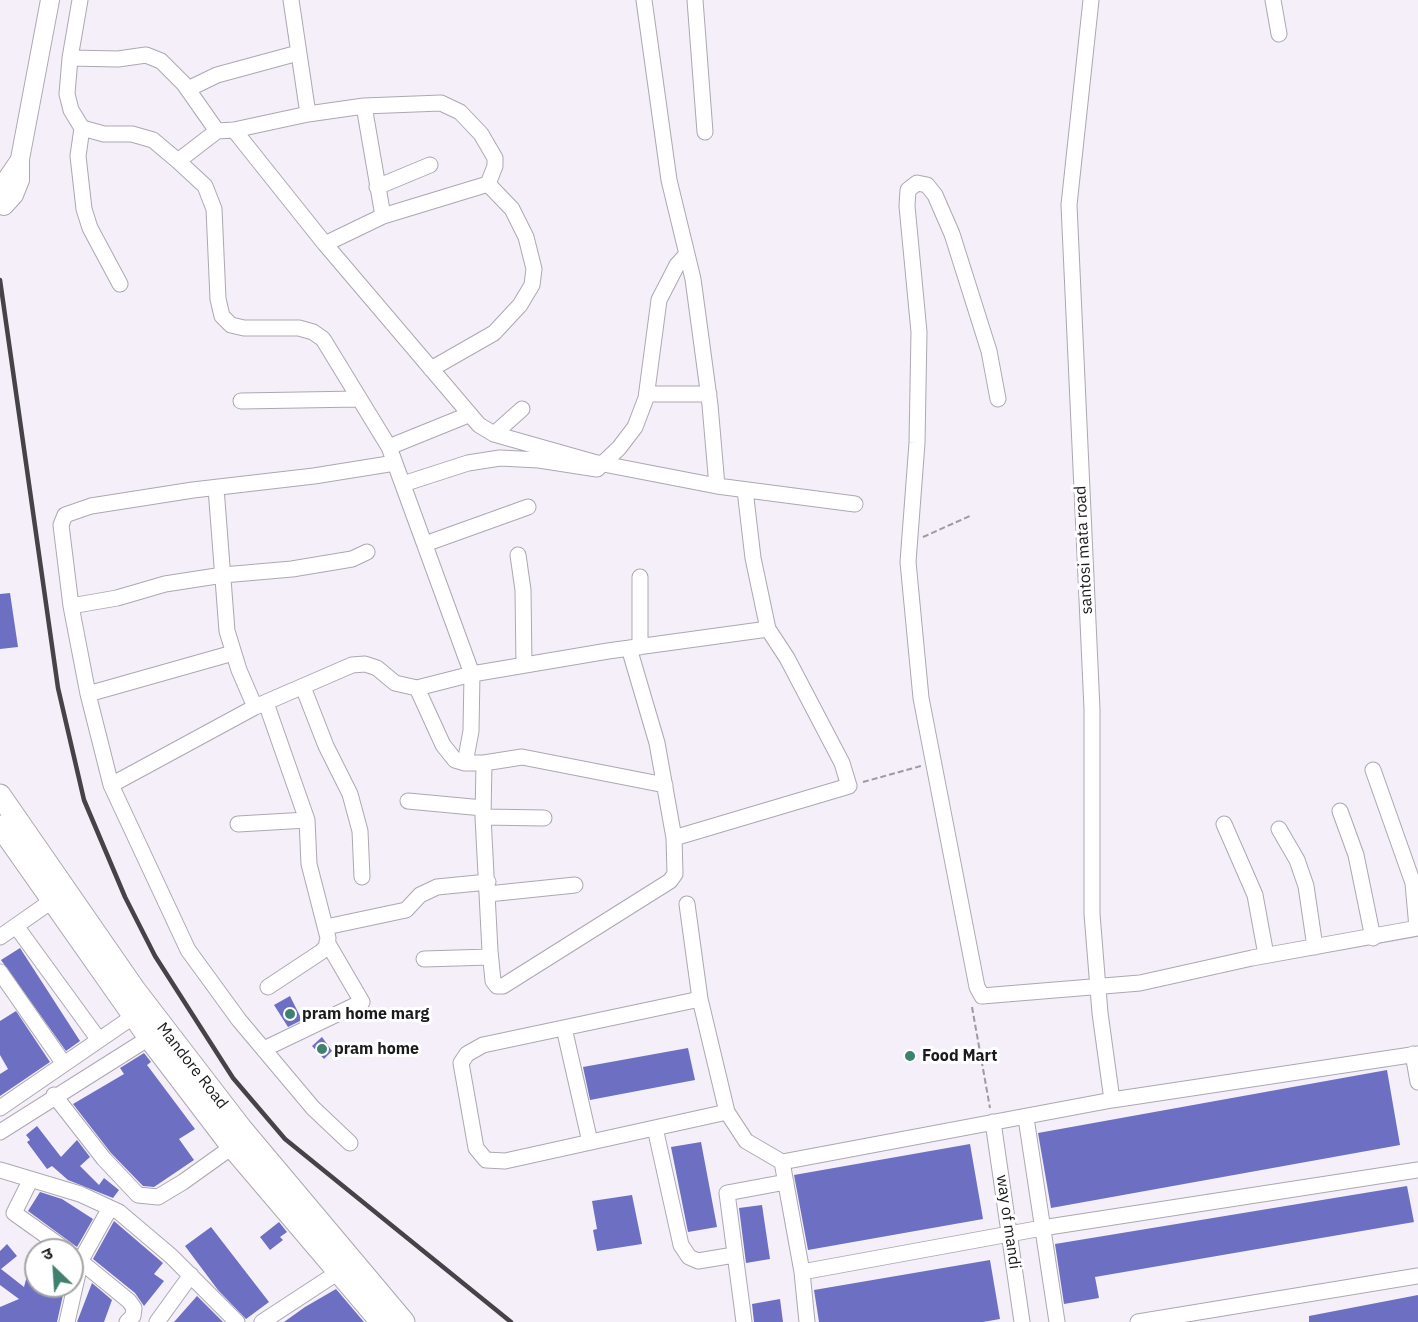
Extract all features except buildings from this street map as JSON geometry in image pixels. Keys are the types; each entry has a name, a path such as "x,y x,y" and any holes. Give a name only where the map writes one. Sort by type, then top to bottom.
{"highway":[{"name":"Mandore Road","path":"0,795 149,1009 241,1128 404,1322"},
{"name":"Mandore Road","path":"0,826 149,1038 232,1147 340,1271 381,1322"}],"main road":[{"path":"2,198 20,159 50,0"}],"street":[{"path":"80,0 70,58 68,94 71,110 82,128 78,156 84,209 90,228 120,284"},
{"path":"291,0 308,114"},
{"path":"644,0 669,180 687,254 709,394 717,486"},
{"path":"695,0 705,132"},
{"name":"santosi mata road","path":"1091,0 1069,205 1092,709 1092,914 1112,1100"},
{"path":"1273,0 1279,34"},
{"path":"188,89 217,75 298,53"},
{"path":"70,58 118,59 146,55 161,61 188,89 217,131"},
{"path":"178,161 217,131 234,130 308,114 364,106 423,102 451,106 481,134 491,150 495,166 488,184"},
{"path":"364,106 383,216"},
{"path":"82,128 104,134 132,134 153,140 205,186 214,209 218,299 222,316 231,325 244,328 299,328 313,332 323,339 389,447 472,674 471,731 465,764"},
{"path":"234,130 325,244 468,415 494,434 602,464 717,486 855,504"},
{"path":"377,187 430,165"},
{"path":"998,399 989,351 952,234 935,195 927,185 916,183 908,190 907,206 919,332 917,443 908,562 921,698 977,987 982,996 1140,983 1266,956 1418,928 1413,883 1373,770"},
{"path":"325,244 383,216 488,184"},
{"path":"431,369 494,333 520,305 532,285 534,269 526,237 512,210 488,184"},
{"path":"403,484 468,464 500,458 539,460 597,469 619,448 635,427 647,394 659,300 677,265 687,254"},
{"path":"647,394 709,394"},
{"path":"241,402 359,399"},
{"path":"494,434 522,409"},
{"path":"389,447 468,415"},
{"path":"350,1143 313,1108 188,951 111,785 88,694 71,606 61,525 65,514 91,506 395,463"},
{"path":"216,488 227,631 233,653 260,705 307,820 309,864 327,934 362,1002 264,1049"},
{"path":"674,838 849,786 842,763 793,668 768,629 753,558 745,490"},
{"path":"425,544 528,507"},
{"path":"71,606 117,598 165,584 223,575 292,569 352,559 367,552"},
{"path":"518,555 523,590 524,665"},
{"path":"484,763 483,812 490,957 493,981 497,986 503,987 662,887 675,874 674,838 657,743 635,647 640,577"},
{"path":"111,785 260,705 352,665 365,664 377,668 395,683 417,688 472,674 524,665 768,629"},
{"path":"88,694 233,653"},
{"path":"303,687 326,746 350,794 360,831 362,877"},
{"path":"417,688 443,745 455,760 465,764 522,757 664,785"},
{"path":"408,801 544,818"},
{"path":"1340,811 1356,855 1373,938"},
{"path":"238,824 307,820"},
{"path":"1224,824 1255,895 1266,956"},
{"path":"1279,829 1297,860 1306,886 1315,947"},
{"path":"327,934 406,910 420,895 437,887 575,885"},
{"path":"0,937 53,900"},
{"path":"687,904 700,999 727,1112 746,1141 782,1162 993,1122 1026,1118 1112,1100 1415,1054 1418,1082"},
{"path":"16,926 99,1040"},
{"path":"268,987 321,952 327,934"},
{"path":"424,959 490,957"},
{"path":"0,972 64,1064"},
{"path":"700,999 483,1045 467,1054 462,1063 476,1148 486,1160 505,1161 727,1112"},
{"path":"0,1108 134,1016"},
{"path":"564,1028 590,1142"},
{"path":"0,1132 54,1095 149,1038"},
{"path":"54,1095 104,1159 138,1195 158,1197 232,1147"},
{"path":"1026,1118 1058,1322"},
{"name":"way of mandi","path":"993,1122 1022,1322"},
{"path":"655,1128 681,1245 689,1257 698,1261 734,1255"},
{"path":"782,1162 802,1272 807,1322"},
{"path":"0,1170 80,1194 110,1208 163,1249 237,1322"},
{"path":"802,1272 1042,1228 1418,1170"},
{"path":"31,1179 14,1213 49,1238"},
{"path":"744,1322 727,1192 786,1182"},
{"path":"84,1247 110,1208"},
{"path":"84,1263 129,1301 134,1308 133,1316 127,1322"},
{"path":"262,1322 340,1271"},
{"path":"157,1322 191,1275"},
{"path":"1138,1322 1418,1275"},
{"path":"67,1322 71,1298"}],"path":[{"path":"910,543 972,515"},
{"path":"849,786 927,765"}],"railway":[{"path":"0,280 58,688 84,800 125,897 155,956 233,1078 285,1139 511,1322"}],"place":[{"name":"pram home marg","path":"290,1014"},
{"name":"pram home","path":"322,1049"},
{"name":"Food Mart","path":"910,1056"}]}
